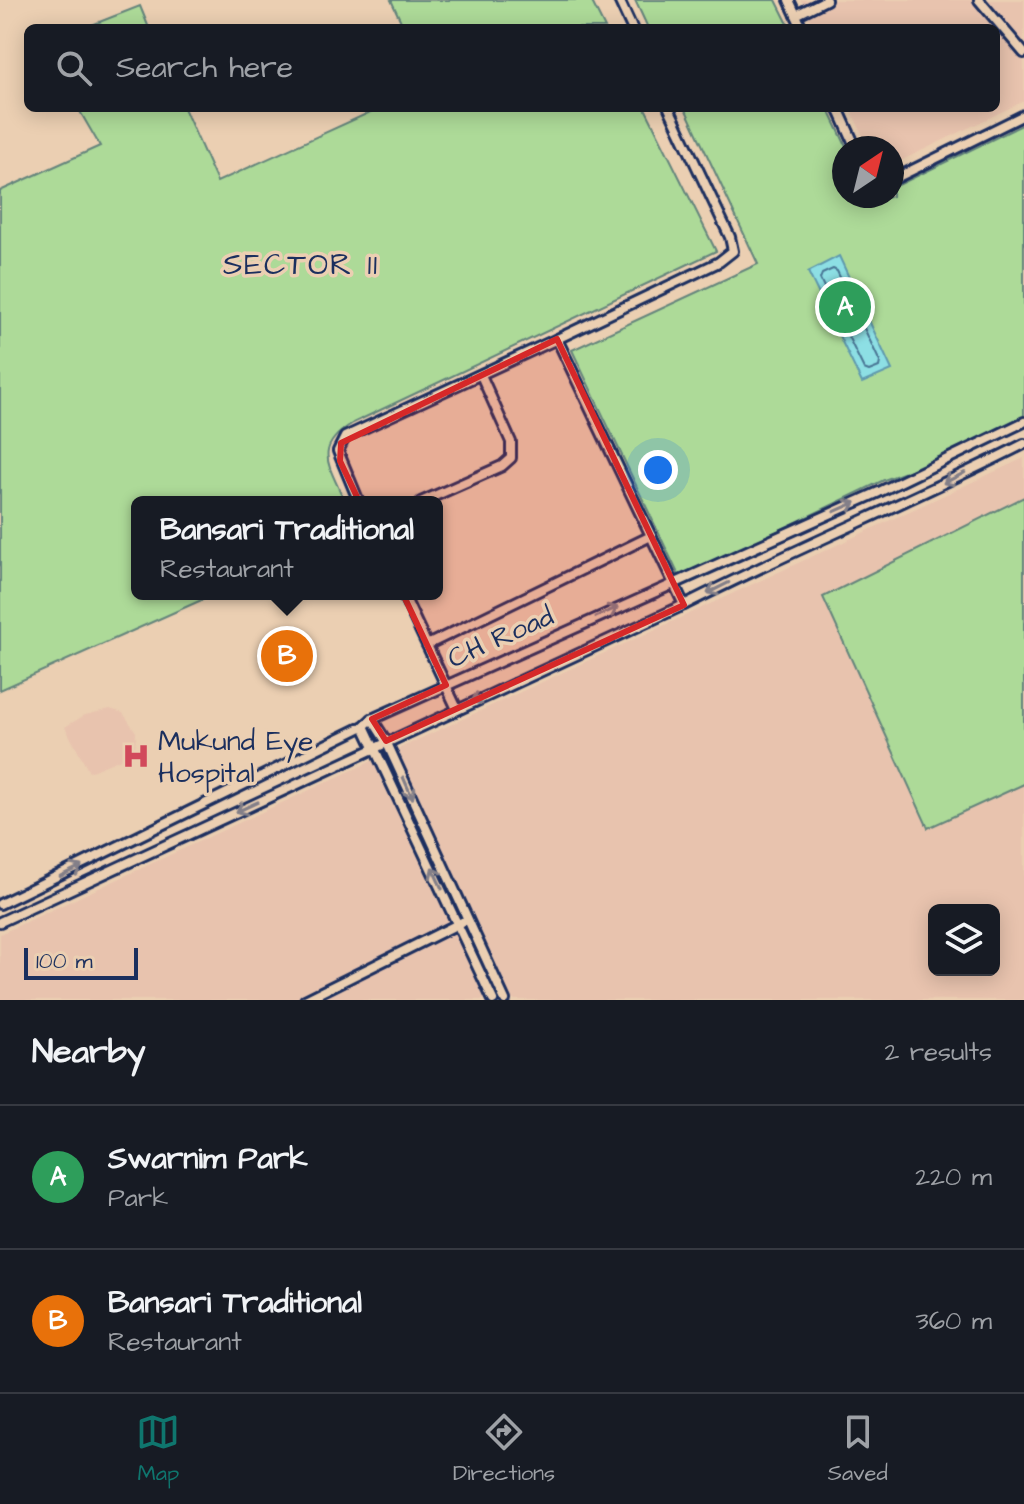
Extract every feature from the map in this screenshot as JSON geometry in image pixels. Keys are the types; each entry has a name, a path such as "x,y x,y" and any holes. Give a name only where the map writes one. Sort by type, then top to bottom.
{"street":[{"path":"619,0 630,24"},
{"path":"789,0 800,24"},
{"path":"796,15 826,0"},
{"path":"979,0 999,24"},
{"path":"1000,25 1024,53"},
{"path":"357,496 338,451 345,437 730,256 733,251 730,237 671,112"},
{"path":"840,112 851,136"},
{"path":"904,174 1024,115"},
{"path":"557,339 684,605"},
{"path":"434,496 502,466 511,458 511,442 481,375"},
{"name":"CH Road","path":"0,904 364,726 372,719 918,474 1024,422"},
{"name":"CH Road","path":"0,922 684,605 779,557 890,510 1024,444"},
{"path":"427,645 651,536"},
{"path":"406,600 457,709"},
{"path":"372,719 386,741 463,921 493,1000"},
{"path":"364,726 505,1000"},
{"path":"305,1000 463,921"}],"highlighted area":[{"path":"557,339 684,605 386,741 372,719 446,685 340,461 341,443"}],"shaded area":[{"path":"801,0 1024,0 1024,101 904,159 904,136 863,136 852,112 1000,112 1000,24 812,24"},
{"path":"1024,458 1024,1000 0,1000 0,934"},
{"path":"110,709 123,713 136,732 135,750 89,772 65,727 85,715"}],"green space":[{"path":"391,0 591,0 603,24 402,24"},
{"path":"635,0 776,0 788,24 646,24"},
{"path":"140,6 147,24 94,24"},
{"path":"80,112 186,112 217,182 371,112 647,112 716,251 353,423 340,432 328,449 330,467 342,496 131,496 131,600 202,600 0,690 0,191 100,146"},
{"path":"687,112 830,112 841,136 832,136 832,208 904,208 904,182 1024,124 1024,419 939,460 884,480 680,578 572,350 758,264"},
{"path":"1024,497 1024,784 928,828 823,597"}],"water":[{"path":"839,256 892,370 862,383 808,272"}],"place":[{"name":"Swarnim Park","path":"845,307"},
{"name":"Bansari Traditional","path":"287,656"},
{"name":"Mukund Eye Hospital","path":"136,756"}],"district":[{"name":"SECTOR 11","path":"301,264"}]}
